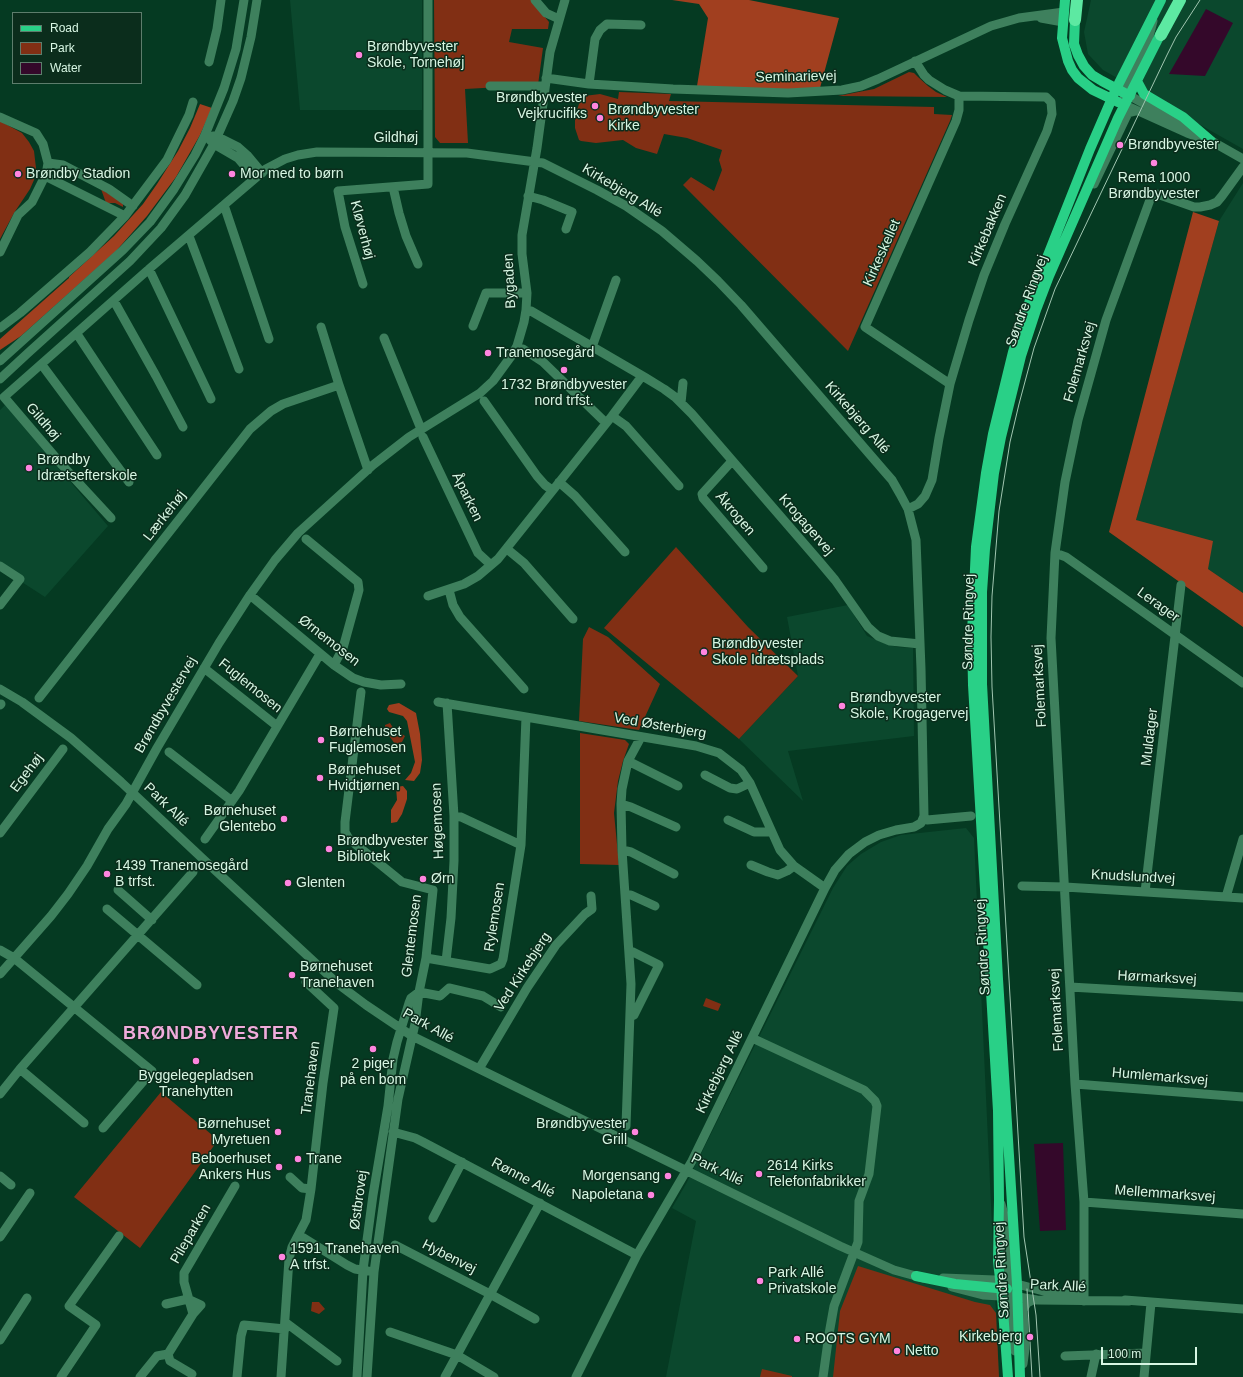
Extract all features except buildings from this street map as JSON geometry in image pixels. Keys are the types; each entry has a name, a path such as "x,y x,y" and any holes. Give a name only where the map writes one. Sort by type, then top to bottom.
{"highway":[{"path":"1067,18 1077,0"},
{"path":"1160,35 1180,0"}],"main road":[{"path":"1065,0 1067,18 1074,44 1084,66 1121,97"},
{"name":"Søndre Ringvej","path":"1008,1377 1008,1289 998,979 982,684 982,592 985,549 994,473 1009,401 1021,356 1049,276 1082,199 1086,178 1094,157 1121,97 1161,0"},
{"name":"Søndre Ringvej","path":"1020,1377 1008,1289 998,1261 1000,1200 998,1111 973,685 972,627 976,547 993,434 1013,352 1027,308 1073,196 1090,149 1121,97 1137,81 1177,0"},
{"path":"1137,81 1144,94 1181,116 1211,141"},
{"path":"916,1276 955,1284 1008,1289"}],"street":[{"path":"209,62 217,29 221,0"},
{"path":"0,361 137,236 154,217 174,189 205,135 224,88 231,68 239,35 244,0"},
{"path":"0,379 115,276 161,228 185,196 216,140 231,107 241,78 251,37 257,0"},
{"path":"428,0 429,151"},
{"path":"535,0 546,13 559,19"},
{"name":"Bygaden","path":"371,467 390,451 422,433 480,392 493,381 517,346 524,322 527,293 522,254 522,235 535,162 550,52 565,0"},
{"name":"Seminarievej","path":"545,82 673,89 809,93 842,90 861,86 878,79 991,26 1032,16 1067,18"},
{"path":"589,84 595,39 600,30 607,24 641,25"},
{"name":"Kirkebakken","path":"908,510 918,504 925,496 932,480 950,384 969,320 984,275 1005,224 1047,131 1052,114 1051,102 1046,97 960,96 945,90 929,80 915,61"},
{"path":"490,86 545,82"},
{"name":"Kirkeskellet","path":"950,384 865,327 956,121 959,110 960,96"},
{"path":"1121,97 1136,111 1187,133 1211,141"},
{"path":"1121,97 1158,110 1243,159"},
{"path":"0,328 20,313 90,252 125,216 167,160 186,122 193,102"},
{"path":"1082,199 1092,187 1128,114 1136,111"},
{"path":"0,117 36,133 44,144 48,164 45,176 32,202 18,215 0,252"},
{"path":"205,135 216,140 259,175"},
{"name":"Kløverhøj","path":"363,284 345,227 338,192 428,184 429,151"},
{"name":"Gildhøj","path":"111,518 62,465 4,397 149,269 259,175 285,159 317,152 467,152 535,162"},
{"name":"Kirkebjerg Allé","path":"535,162 543,163 561,171 626,206 662,231 697,261 740,305 892,480 908,510 916,540 920,644 925,808 923,819 914,827 879,835 857,847 837,867 825,888 686,1171 637,1255 576,1377"},
{"path":"48,164 63,165 109,189 133,206"},
{"name":"Folemarksvej","path":"1084,1299 1084,1202 1075,1084 1051,638 1055,553 1065,482 1078,420 1106,320 1149,200 1157,194 1194,207 1210,205 1217,202 1243,167"},
{"path":"45,176 125,216"},
{"path":"393,187 406,236 418,264"},
{"path":"528,196 558,205 572,212 566,229"},
{"path":"224,205 269,340"},
{"path":"189,236 239,369"},
{"path":"149,269 211,398"},
{"path":"592,347 616,280"},
{"path":"473,326 486,292 527,293"},
{"path":"114,301 183,426"},
{"name":"Krogagervej","path":"526,310 531,311 664,389 681,403 819,561 868,628 878,636 890,641 920,644"},
{"path":"321,327 339,385 371,467"},
{"path":"77,334 157,455"},
{"path":"384,338 422,433"},
{"path":"523,349 543,362 609,420 626,426 679,486"},
{"path":"42,365 129,482"},
{"path":"428,596 464,584 478,576 491,565 506,549 609,420 642,376"},
{"path":"681,403 683,383"},
{"name":"Lærkehøj","path":"39,698 250,429 271,411 284,404 339,385"},
{"path":"484,401 537,476 552,490"},
{"name":"Åparken","path":"422,433 478,553 491,565"},
{"name":"Åkrogen","path":"732,461 702,494 703,498 764,568"},
{"name":"Brøndbyvestervej","path":"0,974 51,916 68,894 132,792 204,668 250,595 275,560 298,533 371,467"},
{"path":"559,482 575,496 625,552"},
{"path":"306,539 358,582 359,590 343,648 334,665"},
{"path":"506,549 524,563 573,619"},
{"name":"Lerager","path":"1055,553 1066,557 1243,683"},
{"path":"0,566 20,579 0,605"},
{"name":"Muldager","path":"1145,892 1181,585"},
{"path":"449,590 453,605 460,617 525,688"},
{"name":"Ørnemosen","path":"250,595 320,654 353,678 364,682 381,685 401,684"},
{"name":"Fuglemosen","path":"205,839 232,801 320,654"},
{"name":"Fuglemosen","path":"204,668 277,726"},
{"name":"Park Allé","path":"0,688 22,702 71,738 132,792 338,984 412,1036 529,1092 686,1171 855,1252 894,1270 916,1276"},
{"name":"Glentemosen","path":"361,692 344,822 345,832 349,839 402,882 433,890 426,958 412,1036"},
{"name":"Høgemosen","path":"446,961 453,887 454,816 443,703 526,717"},
{"name":"Rylemosen","path":"426,958 490,969 500,964 503,959 521,845 526,717"},
{"name":"Ved Østerbjerg","path":"526,717 696,746 712,750 727,758 741,770 750,783 780,850 794,866 825,888"},
{"path":"626,1126 630,1017 629,950 622,850 621,804 623,783 628,761 640,737"},
{"name":"Egehøj","path":"0,834 63,749"},
{"path":"169,752 232,801"},
{"path":"628,761 678,786"},
{"path":"705,775 730,788 737,789 750,783"},
{"path":"621,804 676,827"},
{"path":"454,816 462,817 521,845"},
{"name":"Kirkebjerg Allé","path":"923,819 928,820 971,816"},
{"path":"728,820 754,832 771,832"},
{"path":"1226,897 1243,839"},
{"path":"622,850 631,852 674,874"},
{"path":"751,865 778,875 794,866"},
{"path":"0,1094 20,1069 193,872"},
{"name":"Knudslundvej","path":"1022,886 1065,887 1243,898"},
{"path":"118,890 152,920"},
{"path":"625,895 631,895 655,906"},
{"name":"Ved Kirkebjerg","path":"479,1069 527,988 556,945 585,914 592,909 591,896"},
{"path":"107,910 198,985"},
{"path":"0,950 14,958 152,1071 103,1128"},
{"path":"629,950 659,965 634,1016 630,1017"},
{"name":"Tranehaven","path":"281,1377 289,1259 292,1247 306,1220 334,1008 306,982"},
{"name":"Hørmarksvej","path":"1070,987 1243,997"},
{"name":"Park Allé","path":"419,992 440,996 449,988 483,996 501,1007"},
{"name":"Glentemosen","path":"401,1028 411,998 419,992"},
{"name":"Østbrovej","path":"357,1377 363,1270 373,1195 388,1106 393,1059 401,1028"},
{"name":"Østbrovej","path":"367,1377 374,1272 400,1087 412,1036"},
{"path":"752,1038 864,1090 875,1101 877,1106 870,1170 859,1201 858,1242 834,1306 823,1377"},
{"path":"20,1069 84,1124"},
{"name":"Humlemarksvej","path":"1075,1084 1243,1097"},
{"name":"Rønne Allé","path":"393,1132 415,1138 637,1255"},
{"path":"433,1218 462,1162"},
{"path":"0,1176 11,1185"},
{"path":"290,1177 302,1188 311,1189"},
{"name":"Pileparken","path":"140,1377 157,1356 168,1354 193,1314 184,1282 184,1273 235,1186"},
{"path":"0,1237 30,1194"},
{"name":"Mellemmarksvej","path":"1084,1202 1243,1214"},
{"path":"445,1377 540,1203"},
{"path":"299,1235 354,1269 374,1272"},
{"path":"61,1377 96,1325 69,1306 120,1236"},
{"name":"Hybenvej","path":"395,1245 535,1319"},
{"name":"Park Allé","path":"1008,1289 1047,1292 1084,1299"},
{"name":"Park Allé","path":"1008,1289 1033,1300 1084,1299 1151,1302 1243,1309"},
{"path":"0,1340 27,1298"},
{"path":"166,1304 188,1299"},
{"path":"1020,1377 1025,1349 1024,1310 1026,1303 1033,1300"},
{"path":"1144,1377 1151,1302"},
{"path":"237,1377 241,1336 244,1325 285,1326 337,1360"},
{"path":"390,1332 457,1355 496,1375"},
{"path":"1065,1356 1146,1353"},
{"path":"168,1354 170,1361 192,1374"},
{"path":"1091,1377 1096,1354"}],"shaded area":[{"name":"Brøndbyvester Skole, Tornehøj","path":"290,0 422,0 422,110 300,110"},
{"path":"672,0 749,0 839,18 820,88 788,90 697,86 708,18 699,4"},
{"path":"1091,0 1243,0 1243,149 1103,70 1088,54 1084,32"},
{"path":"200,104 212,108 200,135 176,177 147,216 116,251 21,336 0,350 0,339 114,236 143,204 178,151"},
{"path":"1243,183 1243,593 1136,520 1219,221"},
{"path":"1193,212 1219,221 1136,520 1213,541 1208,569 1243,593 1243,627 1109,532"},
{"name":"Brøndby Idrætsefterskole","path":"5,405 108,526 45,597 0,568 0,410"},
{"name":"Brøndbyvester Skole, Krogagervej","path":"848,605 867,636 897,647 913,648 914,736 788,751 803,801 739,739 798,676 787,617"},
{"path":"399,703 416,713 420,734 422,760 420,773 414,781 405,780 411,773 415,762 407,721 403,716 389,712 387,709 389,705"},
{"path":"403,786 407,791 407,799 402,814 397,822 391,823 391,810 397,800 396,787"},
{"path":"966,828 974,838 999,1377 666,1377 696,1221 672,1208 686,1184 833,888 847,866 861,854 881,842 901,835"}],"green space":[{"path":"434,0 531,0 549,22 548,29 512,29 509,42 543,48 538,85 465,89 468,143 440,143 435,137"},
{"path":"909,72 914,73 936,92 947,97 838,96 874,89"},
{"path":"619,92 671,94 669,101 934,107 934,114 952,115 848,351 683,185 691,177 714,191 722,170 719,160 722,150 687,138 664,134 657,154 636,148 623,140 596,143 579,140 575,128 575,116 579,104 584,96 600,94 618,99"},
{"name":"Brøndby Stadion","path":"0,121 22,133 29,142 34,151 36,168 34,180 30,189 14,213 0,239"},
{"path":"101,189 123,203 123,207 115,203 106,203"},
{"name":"Brøndbyvester Skole Idrætsplads","path":"676,547 748,627 798,676 739,739 604,628"},
{"path":"589,627 608,637 660,684 639,730 579,721 583,639"},
{"path":"390,723 395,731 398,729 399,732 405,736 402,742 395,744 385,730 385,725"},
{"path":"580,733 625,740 629,744 618,781 614,813 619,865 580,864"},
{"path":"706,998 721,1004 718,1011 703,1006"},
{"path":"161,1092 218,1140 140,1248 74,1197"},
{"path":"858,1266 975,1302 990,1305 996,1313 999,1377 833,1377 840,1311"},
{"path":"312,1302 319,1302 325,1309 319,1314 311,1311"},
{"path":"762,1369 792,1376 792,1377 760,1377"}],"water":[{"path":"1206,9 1233,23 1205,76 1169,74"},
{"path":"1063,1143 1066,1230 1040,1231 1034,1144"}],"tram line":[{"path":"1040,1377 1036,1315 1024,1237 992,687 992,596 999,511 1010,442 1019,404 1034,348 1055,289 1176,37 1200,0"},
{"path":"1027,1289 1032,1377"}],"place":[{"name":"Brøndbyvester Skole, Tornehøj","path":"359,55"},
{"name":"Brøndbyvester Vejkrucifiks","path":"595,106"},
{"name":"Brøndbyvester Kirke","path":"600,118"},
{"name":"Brøndbyvester","path":"1120,145"},
{"name":"Rema 1000 Brøndbyvester","path":"1154,163"},
{"name":"Brøndby Stadion","path":"18,174"},
{"name":"Mor med to børn","path":"232,174"},
{"name":"Tranemosegård","path":"488,353"},
{"name":"1732 Brøndbyvester nord trfst.","path":"564,370"},
{"name":"Brøndby Idrætsefterskole","path":"29,468"},
{"name":"Brøndbyvester Skole Idrætsplads","path":"704,652"},
{"name":"Brøndbyvester Skole, Krogagervej","path":"842,706"},
{"name":"Børnehuset Fuglemosen","path":"321,740"},
{"name":"Børnehuset Hvidtjørnen","path":"320,778"},
{"name":"Børnehuset Glentebo","path":"284,819"},
{"name":"Brøndbyvester Bibliotek","path":"329,849"},
{"name":"1439 Tranemosegård B trfst.","path":"107,874"},
{"name":"Ørn","path":"423,879"},
{"name":"Glenten","path":"288,883"},
{"name":"Børnehuset Tranehaven","path":"292,975"},
{"name":"2 piger på en bom","path":"373,1049"},
{"name":"Byggelegepladsen Tranehytten","path":"196,1061"},
{"name":"Børnehuset Myretuen","path":"278,1132"},
{"name":"Brøndbyvester Grill","path":"635,1132"},
{"name":"Trane","path":"298,1159"},
{"name":"Beboerhuset Ankers Hus","path":"279,1167"},
{"name":"2614 Kirks Telefonfabrikker","path":"759,1174"},
{"name":"Morgensang","path":"668,1176"},
{"name":"Napoletana","path":"651,1195"},
{"name":"1591 Tranehaven A trfst.","path":"282,1257"},
{"name":"Park Allé Privatskole","path":"760,1281"},
{"name":"Kirkebjerg","path":"1030,1337"},
{"name":"ROOTS GYM","path":"797,1339"},
{"name":"Netto","path":"897,1351"}],"district":[{"name":"BRØNDBYVESTER","path":"211,1034"}]}
